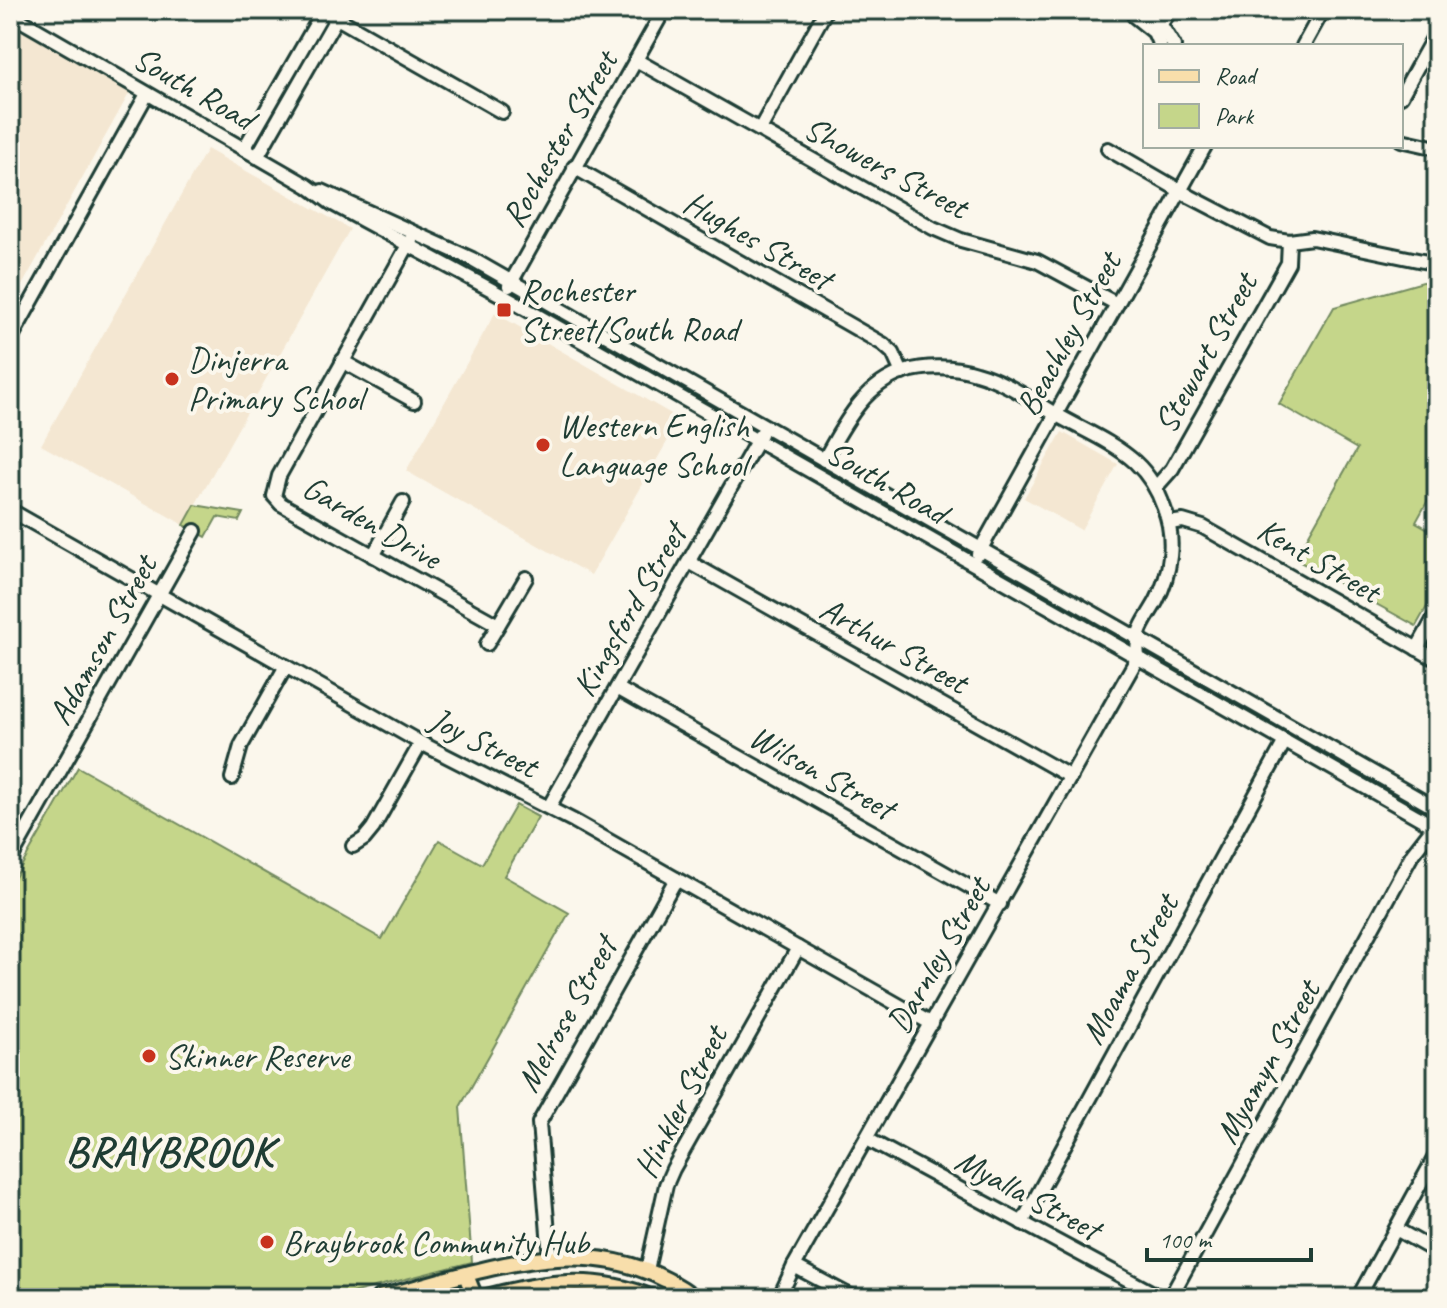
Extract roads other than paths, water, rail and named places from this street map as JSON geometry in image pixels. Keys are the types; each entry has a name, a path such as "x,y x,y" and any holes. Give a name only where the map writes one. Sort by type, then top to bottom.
{"main road":[{"path":"379,1298 501,1266 550,1258 611,1260 672,1280 695,1298"},
{"name":"Melrose Street","path":"550,1258 552,1282"},
{"name":"Hinkler Street","path":"646,1296 647,1270"},
{"path":"466,1275 475,1298"},
{"path":"483,1298 552,1282 592,1282 646,1296"}],"street":[{"path":"244,149 323,10 338,14 502,112"},
{"name":"Rochester Street","path":"503,296 664,10"},
{"path":"760,129 826,10"},
{"path":"1127,10 1158,29"},
{"path":"1134,10 1172,44"},
{"path":"1160,44 1158,29 1171,10"},
{"path":"1304,44 1323,10"},
{"name":"South Road","path":"10,14 308,186 416,232 512,281 1437,809"},
{"path":"257,157 338,14"},
{"path":"1403,92 1437,31"},
{"name":"Showers Street","path":"636,60 933,228 961,240 1037,261 1117,304"},
{"path":"10,340 147,94"},
{"path":"1403,140 1437,148"},
{"name":"Beachley Street","path":"975,564 980,549 1204,148"},
{"path":"1108,149 1259,234 1289,241 1312,238 1437,264"},
{"name":"Hughes Street","path":"574,167 883,344 893,353 902,373"},
{"name":"South Road","path":"308,186 331,203 503,296 1435,827"},
{"name":"Garden Drive","path":"416,232 279,476 274,496 281,504 498,625"},
{"name":"Stewart Street","path":"1156,487 1172,469 1288,263 1289,241"},
{"path":"342,361 414,401"},
{"path":"824,460 857,405 869,393 902,373 943,367 976,373 1126,454 1156,487 1169,523 1171,542 1167,573 1156,602 1136,637 1138,657"},
{"name":"Kingsford Street","path":"549,807 765,426"},
{"path":"373,556 403,502"},
{"name":"Joy Street","path":"10,510 421,743 549,807 932,1024"},
{"name":"Kent Street","path":"1169,523 1183,521 1203,527 1437,660"},
{"name":"Adamson Street","path":"10,860 195,531"},
{"name":"Arthur Street","path":"689,562 1071,777"},
{"path":"487,644 526,578"},
{"path":"1417,649 1437,613"},
{"name":"Darnley Street","path":"776,1298 1138,657"},
{"path":"232,778 241,746 286,666"},
{"name":"Wilson Street","path":"617,688 1000,904"},
{"name":"Moama Street","path":"1022,1223 1285,741"},
{"path":"353,846 373,828 421,743"},
{"name":"Myamyn Street","path":"1413,853 1418,817"},
{"name":"Myamyn Street","path":"1170,1298 1413,853 1435,827"},
{"name":"Melrose Street","path":"550,1258 539,1123 676,879"},
{"name":"Hinkler Street","path":"647,1270 666,1185 673,1169 798,948"},
{"name":"Myalla Street","path":"867,1139 1162,1298"},
{"path":"1358,1298 1437,1153"},
{"path":"1396,1229 1435,1248 1433,1258 1437,1264"},
{"path":"794,1266 854,1298"}],"place":[{"name":"Rochester Street/South Road","path":"504,310"},
{"name":"Dinjerra Primary School","path":"172,379"},
{"name":"Western English Language School","path":"543,445"},
{"name":"Skinner Reserve","path":"149,1056"},
{"name":"Braybrook Community Hub","path":"267,1242"}],"district":[{"name":"BRAYBROOK","path":"170,1151"}]}
